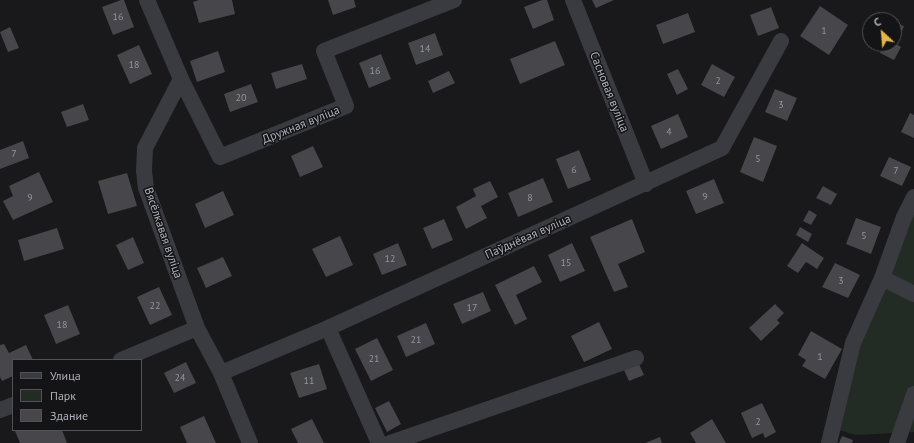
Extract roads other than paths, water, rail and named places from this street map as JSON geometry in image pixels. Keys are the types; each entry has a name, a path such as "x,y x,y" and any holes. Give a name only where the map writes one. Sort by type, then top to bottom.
{"street":[{"path":"147,0 181,79"},
{"name":"Дружная вуліца","path":"181,79 220,157 346,106 324,51 454,0"},
{"name":"Сасновая вуліца","path":"573,0 646,184"},
{"name":"Паўднёвая вуліца","path":"221,373 328,328 722,148 781,41"},
{"name":"Вясёлкавая вуліца","path":"181,79 145,148 144,170 146,188 197,328 221,373 250,443"},
{"path":"830,443 853,342 882,278 904,217 914,197"},
{"path":"882,278 914,294"},
{"path":"123,359 197,328"},
{"path":"328,328 379,443"},
{"path":"390,443 636,358"},
{"path":"897,443 914,394"},
{"path":"0,410 12,405"}]}
